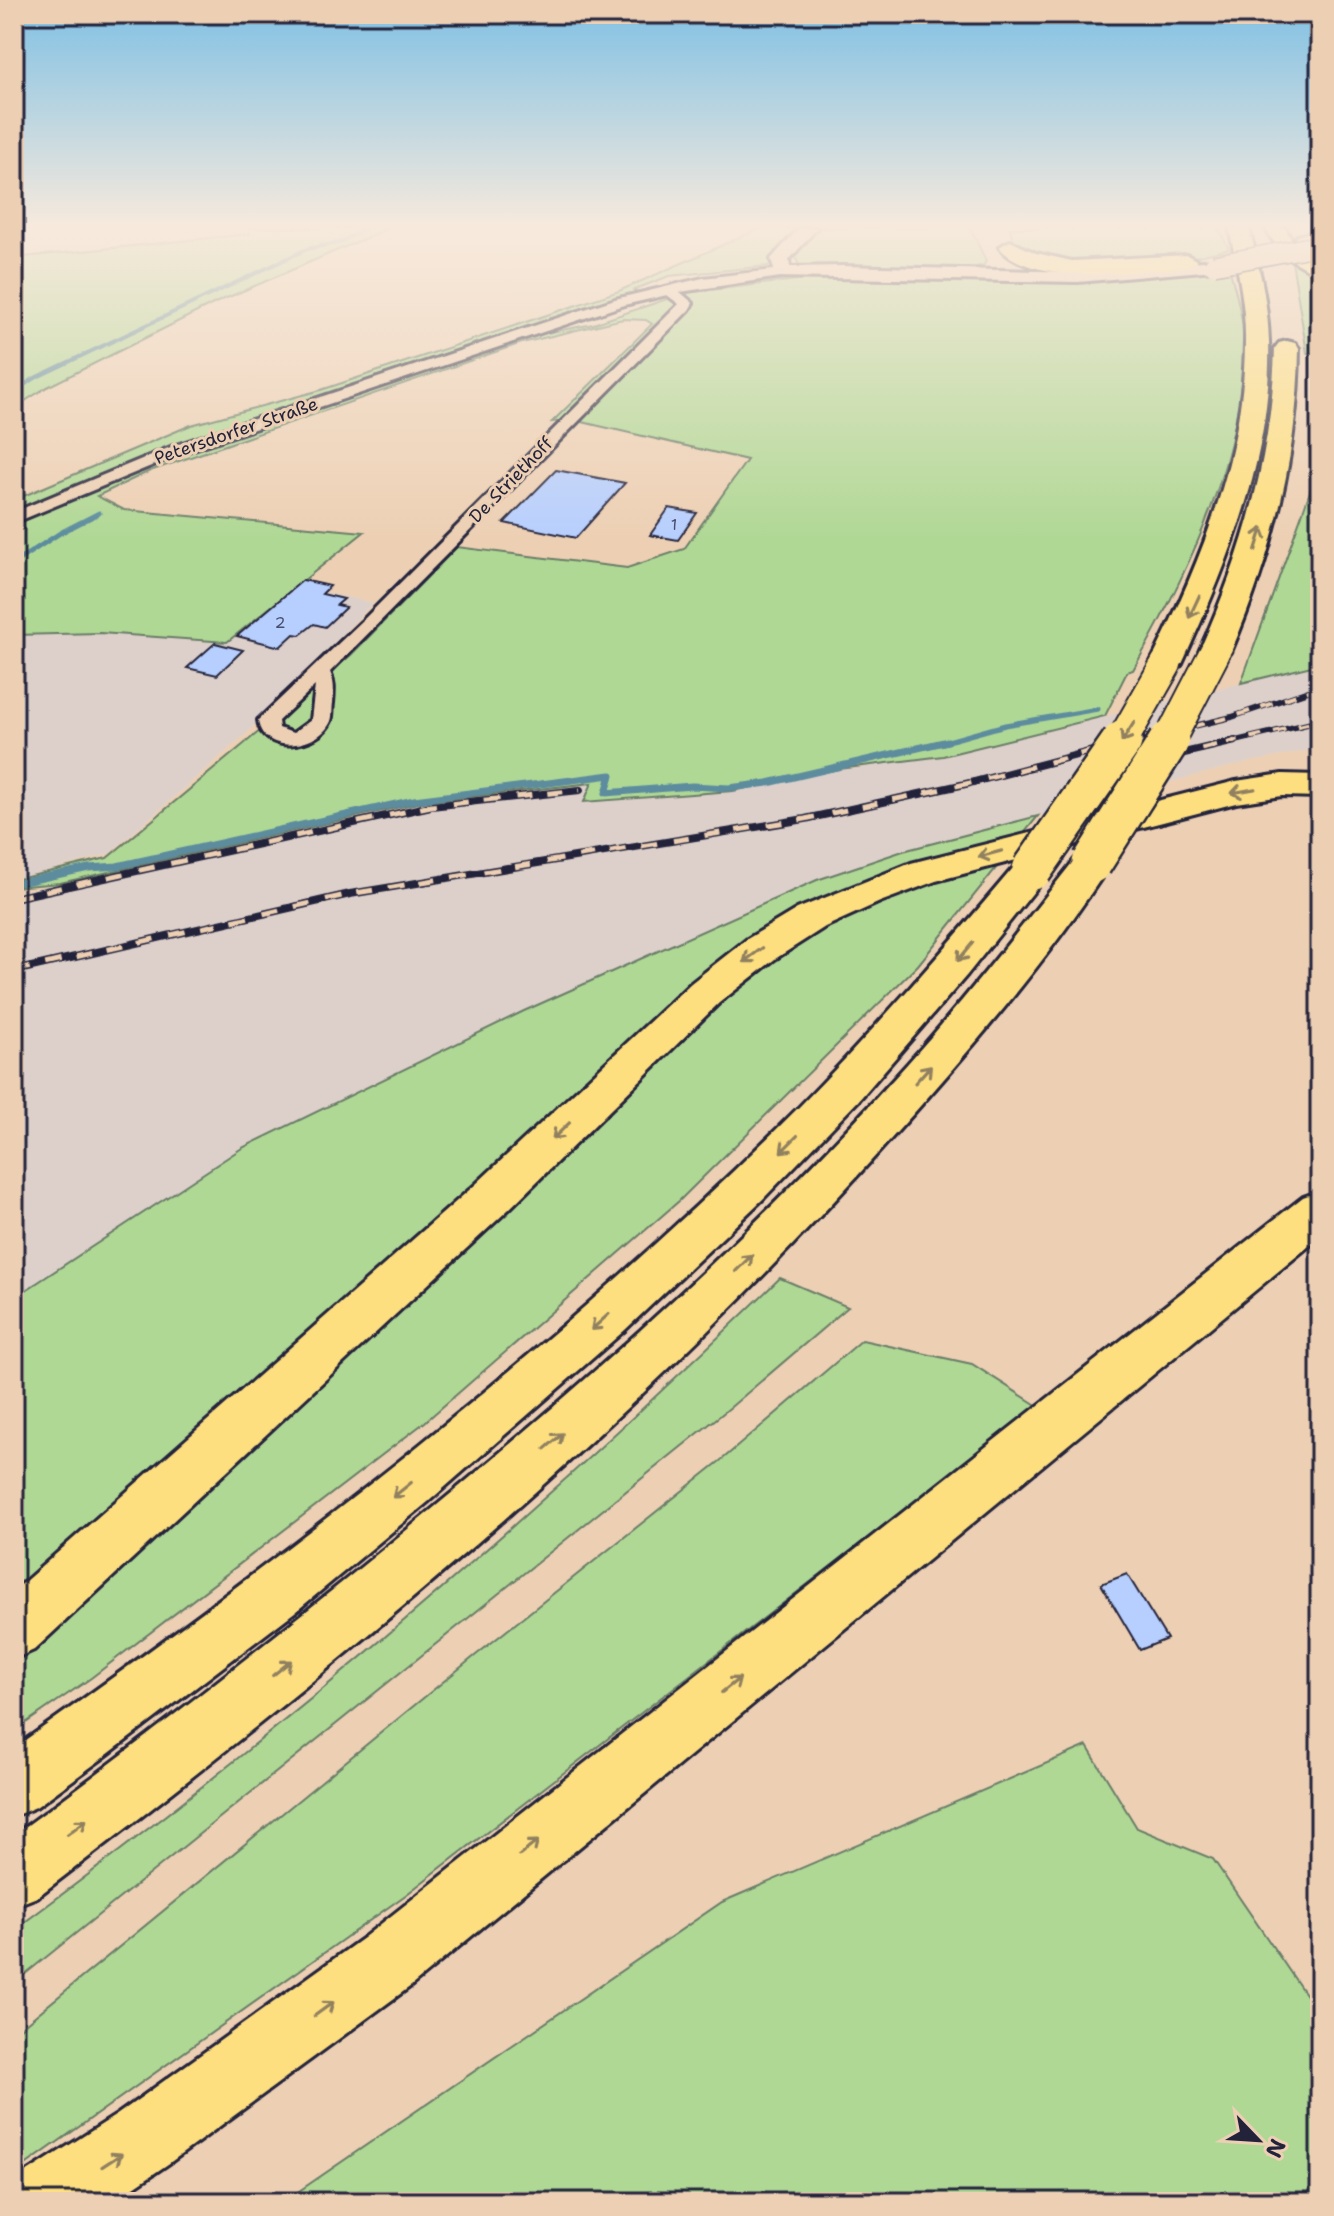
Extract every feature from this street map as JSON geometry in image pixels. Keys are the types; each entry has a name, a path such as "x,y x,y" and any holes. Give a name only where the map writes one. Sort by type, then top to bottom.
{"highway":[{"path":"14,1785 294,1576 460,1443 712,1220 898,1030 1032,870 1113,756 1166,664 1225,533 1250,441 1257,392 1258,331"},
{"path":"14,1874 215,1722 415,1561 590,1410 775,1233 952,1042 1092,863 1165,749 1215,652 1233,613 1261,534 1279,460 1286,412 1285,331"},
{"path":"1286,412 1310,369"},
{"path":"14,1630 492,1197 705,993 761,949 811,918 866,893 924,872 1236,792 1282,785 1320,786"},
{"path":"47,2202 143,2139 387,1962 1320,1210"}],"street":[{"name":"Petersdorfer Straße","path":"14,518 179,449 538,331"},
{"name":"De Striethoff","path":"321,673 659,331"}],"shaded area":[{"path":"297,586 373,603 247,733 109,854 14,880 14,865 25,844 14,839 14,635 100,633"},
{"path":"1320,664 1320,748 1236,765 903,851 817,880 524,1011 242,1148 14,1298 14,893 422,802 593,783 585,802 733,791 839,769 943,756"}],"green space":[{"path":"14,331 158,331 47,387 14,408"},
{"path":"497,331 519,331 216,431 141,458 14,511 14,500 191,425 321,390"},
{"path":"571,331 522,343 150,471 97,496 124,510 364,532 227,642 100,633 14,635 14,523 124,475 210,444 536,335"},
{"path":"644,331 654,331 562,421 552,422"},
{"path":"663,331 1243,331 1242,376 1236,421 1211,507 1155,631 1133,670 1127,672 1105,716 943,756 839,769 733,791 584,802 592,783 422,802 60,883 14,887 14,880 107,858 351,655 457,547 627,568 684,549 747,460 573,420"},
{"path":"1303,331 1320,331 1320,345 1312,353 1307,353"},
{"path":"1320,469 1320,664 1241,683 1312,486"},
{"path":"1038,816 918,965 679,1201 425,1422 91,1678 14,1731 14,1298 242,1148 524,1011 817,880 903,851"},
{"path":"780,1278 848,1307 732,1406 14,1983 14,1930 214,1777 409,1617 597,1450"},
{"path":"862,1340 972,1364 1038,1406 407,1894 14,2173 14,2033 471,1659 725,1457"},
{"path":"1087,1746 1137,1828 1213,1859 1320,2016 1320,2202 283,2202 722,1902"}],"building":[{"path":"556,470 625,483 576,538 504,523"},
{"path":"669,508 697,513 678,540 650,535"},
{"path":"303,580 330,586 322,594 344,599 337,605 346,607 325,627 314,624 300,635 294,634 280,647 237,636"},
{"path":"215,643 243,650 217,675 187,668"},
{"path":"1127,1574 1167,1639 1140,1650 1101,1584"}],"waterway":[{"path":"14,391 133,331"},
{"path":"14,563 60,533 99,513"},
{"path":"941,743 1005,725 1098,709"},
{"path":"14,884 89,868 117,866 414,800 611,775 606,793 692,786 729,788 768,783 948,741"}],"railway":[{"path":"1126,742 1232,717 1320,687"},
{"path":"1227,743 1320,721"},
{"path":"1126,742 1130,741"},
{"path":"1108,771 1235,741"},
{"path":"14,971 350,894 805,819 970,783 1126,742"},
{"path":"14,898 431,806 580,790"}]}
